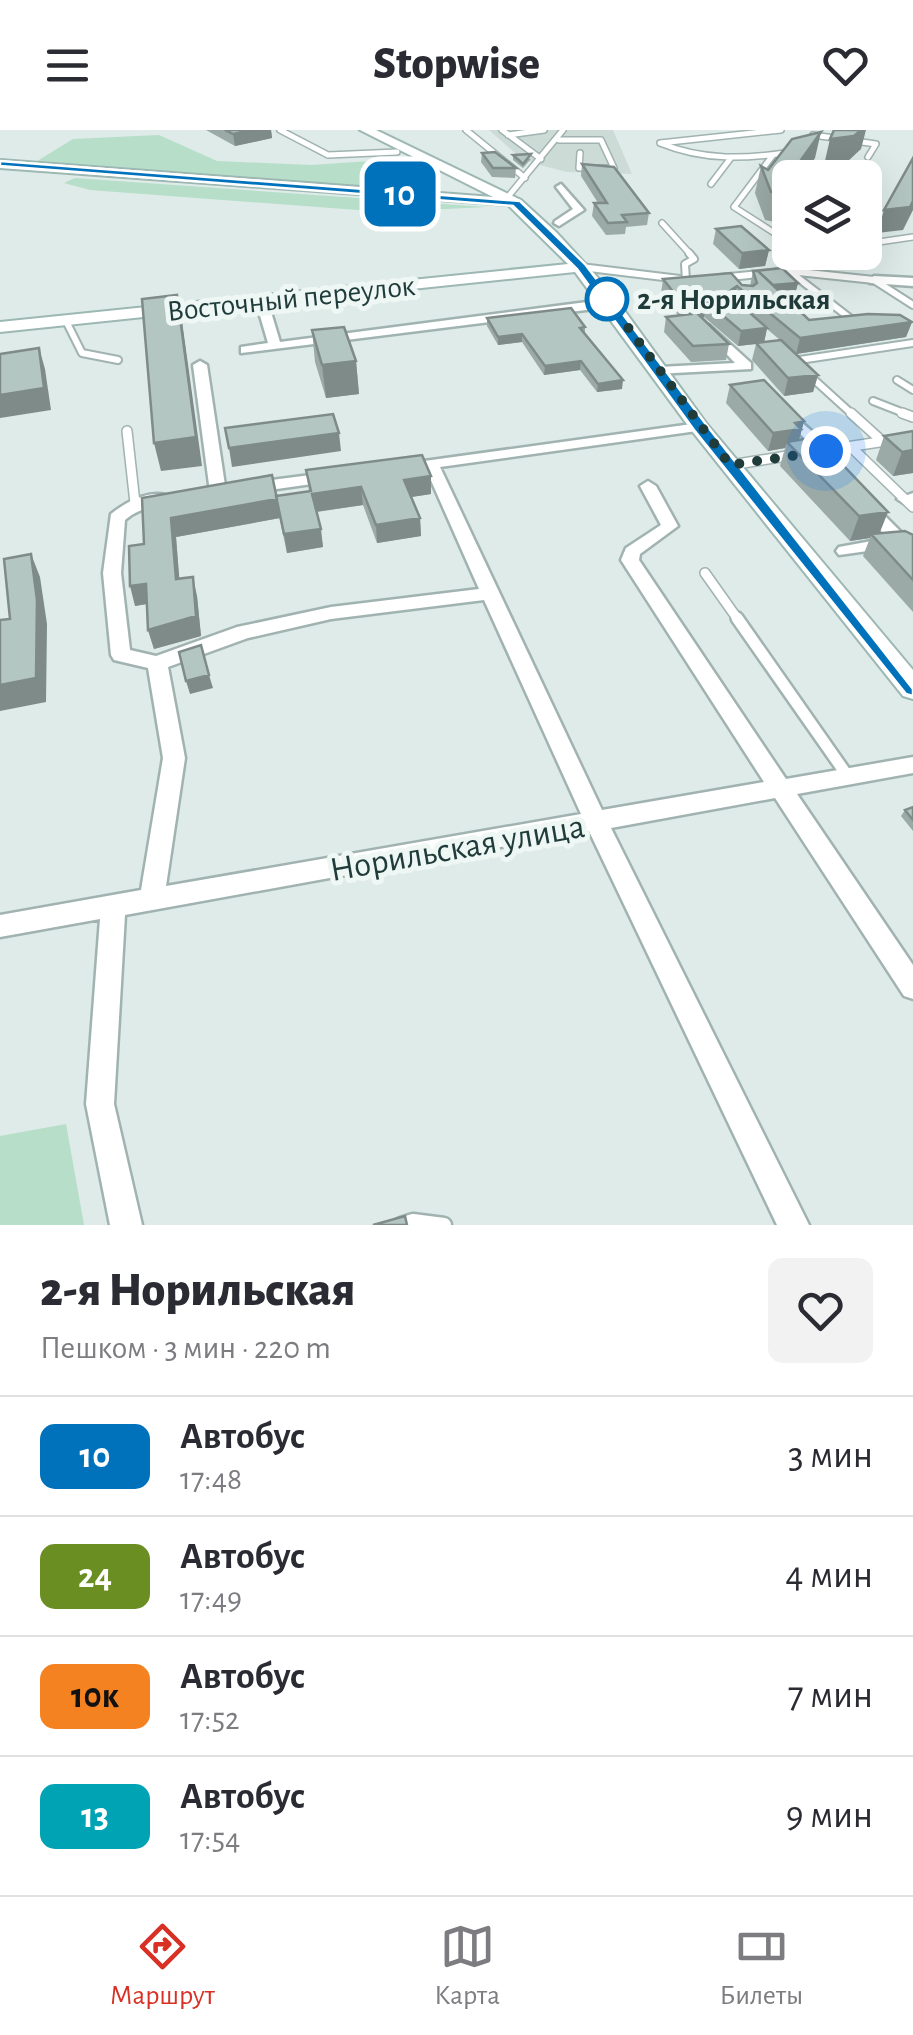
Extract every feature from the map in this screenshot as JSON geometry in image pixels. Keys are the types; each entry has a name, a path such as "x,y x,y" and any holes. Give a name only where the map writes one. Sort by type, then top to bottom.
{"main road":[{"path":"351,130 512,201 581,266 730,465 913,689"},
{"path":"366,130 439,172 537,208 559,222 570,235 581,266"},
{"path":"0,164 512,201"},
{"path":"426,196 444,185 439,172"},
{"name":"Восточный переулок","path":"0,326 262,302 581,266"}],"street":[{"path":"559,222 579,210 561,186"},
{"path":"730,277 746,294"},
{"path":"874,280 913,282"},
{"path":"803,321 782,304 805,300"},
{"path":"262,302 274,346"},
{"path":"246,350 610,303"},
{"path":"828,327 858,323"},
{"path":"660,372 746,366 742,353 704,325"},
{"path":"200,365 201,494"},
{"path":"770,398 816,456"},
{"path":"700,426 421,465 493,592 598,823 793,1225"},
{"path":"354,474 135,503 117,518 112,573 121,655 157,663 244,632 331,613 493,592"},
{"path":"648,486 670,526 639,544 630,560 913,987"},
{"path":"851,491 909,545"},
{"path":"845,550 909,545"},
{"path":"152,900 174,758 157,663"},
{"name":"Норильская улица","path":"0,926 913,765"},
{"path":"112,907 100,1104 126,1225"}],"lane":[{"path":"280,130 328,155 403,151"},
{"path":"466,130 524,178"},
{"path":"504,132 544,130"},
{"path":"512,201 524,178 559,140 563,130"},
{"path":"781,130 660,142 678,152 730,160 805,150 814,133 876,144 868,157"},
{"path":"504,132 541,159"},
{"path":"580,153 579,168 614,168 596,133"},
{"path":"559,140 601,140"},
{"path":"772,231 734,207 773,155"},
{"path":"711,184 730,160"},
{"path":"662,223 694,259 685,264 686,280"},
{"path":"882,242 913,237"},
{"path":"581,266 701,279"},
{"path":"789,272 858,323"},
{"path":"715,278 789,272 874,280 913,305"},
{"path":"66,320 82,353 118,360"},
{"path":"793,361 913,343"},
{"path":"780,349 883,442"},
{"path":"896,380 913,390"},
{"path":"873,401 913,418"},
{"path":"127,430 135,503"},
{"path":"730,465 816,456 913,437"},
{"path":"851,447 910,501"},
{"path":"705,573 849,779"},
{"path":"401,1225 414,1221 444,1225"}],"shaded area":[{"path":"489,130 613,130 632,174 567,172 540,165 522,159"}],"green space":[{"path":"159,135 217,161 311,165 387,160 425,176 430,192 34,163 73,139"},
{"path":"75,178 486,207 385,212 90,190 64,183"},
{"path":"66,1124 84,1225 0,1225 0,1136"}],"building":[{"path":"834,130 861,130 854,136 830,139"},
{"path":"821,132 801,160 776,160 792,139"},
{"path":"495,152 516,168 493,168 482,153"},
{"path":"531,154 523,164 513,155"},
{"path":"913,158 910,207 884,210"},
{"path":"582,164 614,167 649,213 622,215 627,222 608,223 594,203 607,203"},
{"path":"772,165 772,192 761,166 768,170"},
{"path":"741,226 769,250 742,253 716,229"},
{"path":"784,270 798,283 773,285 754,271"},
{"path":"753,271 758,271 809,320 868,314 900,315 912,322 800,338 737,286 731,290 732,297 767,328 741,331 707,302 697,309 698,314 729,344 693,346 666,317 691,314 663,279 731,273 742,285 753,286 757,283"},
{"path":"177,295 196,437 154,443 142,299"},
{"path":"571,308 585,327 580,328 623,380 598,384 581,361 545,366 522,334 498,337 487,318"},
{"path":"344,327 356,361 322,365 312,330"},
{"path":"781,340 818,375 788,378 756,343"},
{"path":"39,348 44,388 0,395 0,354"},
{"path":"764,380 804,421 795,423 801,429 773,433 730,385"},
{"path":"333,414 339,433 229,448 225,428"},
{"path":"913,431 913,450 902,452 884,436"},
{"path":"816,437 888,512 859,516 787,442"},
{"path":"422,455 431,476 404,480 420,518 376,525 361,487 312,494 321,529 284,534 276,496 311,491 306,470"},
{"path":"272,475 277,499 171,518 176,579 193,577 196,616 148,630 146,584 130,586 129,546 144,544 142,498"},
{"path":"905,531 913,535 913,580 871,534"},
{"path":"31,554 37,600 36,678 0,685 0,620 10,619 4,559"},
{"path":"201,645 209,675 186,681 179,652"},
{"path":"405,1216 407,1225 373,1225"}],"bus line":[{"name":"10","path":"0,164 516,203 581,266 700,426 913,689"}],"place":[{"name":"2-я Норильская","path":"607,299"}],"route":[{"path":"607,299 605,296 730,465 826,451"}]}
